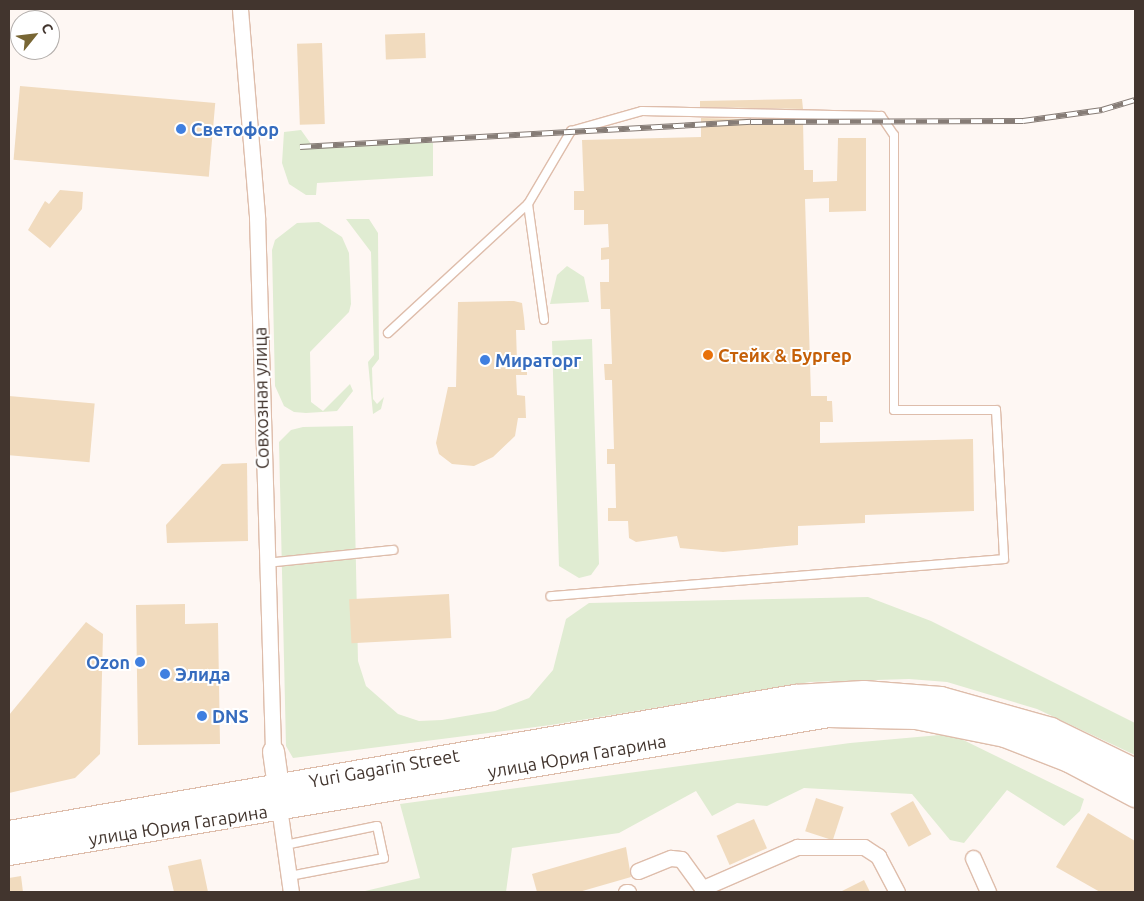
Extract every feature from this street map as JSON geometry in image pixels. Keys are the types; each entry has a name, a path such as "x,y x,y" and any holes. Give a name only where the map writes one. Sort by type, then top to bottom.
{"main road":[{"name":"Yuri Gagarin Street","path":"9,833 278,798 795,697 864,693 940,699 1002,714 1051,730 1135,771"},
{"name":"улица Юрия Гагарина","path":"9,853 278,798 747,726 867,714 916,716 1005,735 1069,760 1135,795"}],"street":[{"name":"Совхозная улица","path":"240,9 256,217 265,563 273,751 278,798"},
{"path":"278,798 291,892"},
{"path":"638,870 681,859 704,890 797,847 864,847 878,856 897,892"},
{"path":"973,858 988,892"}],"lane":[{"path":"388,333 528,204 571,131 642,110 881,116 894,136 894,410 996,410 1004,559 551,596"},
{"path":"528,204 544,320"},
{"path":"265,563 392,550"},
{"path":"285,845 378,826 384,858 290,876"}],"green space":[{"path":"301,130 311,144 433,143 433,176 317,183 316,195 306,195 289,184 282,163 284,132"},
{"path":"346,219 369,219 378,233 379,359 372,368 373,399 377,404 384,397 381,409 373,414 368,362 374,355 371,252"},
{"path":"319,222 342,237 349,253 351,304 349,312 310,352 311,402 323,411 350,384 353,391 337,411 294,412 284,406 275,386 272,250 275,240 297,223"},
{"path":"567,266 584,277 589,302 550,304 557,275"},
{"path":"592,339 599,564 591,575 579,578 559,566 552,341"},
{"path":"353,426 358,661 366,686 398,714 419,721 442,720 495,711 529,698 553,670 566,619 589,603 868,597 931,621 1135,723 1135,755 1037,709 947,682 909,679 810,682 551,725 293,758 286,746 279,442 291,430 303,427"},
{"path":"951,734 1084,799 1080,811 1064,826 1007,790 964,843 950,840 912,794 804,788 767,806 737,803 712,816 696,791 619,833 512,848 506,892 361,892 420,878 400,804 850,743"}],"building":[{"path":"425,33 426,58 386,59 385,34"},
{"path":"322,43 325,124 300,125 297,44"},
{"path":"20,86 215,103 209,177 14,160"},
{"path":"802,99 803,109 700,107 700,101"},
{"path":"701,118 803,120 804,170 813,170 813,182 837,181 838,138 866,138 866,211 829,212 829,198 805,199 811,396 827,396 827,401 832,401 833,422 820,422 820,443 973,439 974,511 865,515 865,523 798,526 798,545 723,552 680,548 677,536 636,542 629,538 628,521 608,521 608,508 616,508 615,464 607,464 607,449 614,449 612,380 605,380 604,364 612,364 610,309 601,309 600,282 609,282 609,259 601,260 601,248 609,247 608,224 584,225 584,210 574,210 574,191 584,191 582,140 701,137"},
{"path":"60,190 83,192 82,209 50,248 28,230 45,201 49,204"},
{"path":"514,301 522,303 524,318 525,330 516,330 517,362 527,361 527,375 516,375 517,395 525,396 526,418 518,418 515,436 493,457 474,466 452,464 439,454 436,443 448,387 456,387 458,302"},
{"path":"9,396 95,403 90,462 9,455"},
{"path":"247,463 248,541 167,543 166,525 222,464"},
{"path":"449,594 451,638 351,643 349,599"},
{"path":"185,604 185,624 218,623 220,744 138,745 136,605"},
{"path":"86,622 103,634 100,754 75,778 9,793 9,715"},
{"path":"816,798 844,807 833,840 805,831"},
{"path":"913,801 931,834 909,847 890,814"},
{"path":"1088,813 1135,841 1135,892 1100,892 1056,867"},
{"path":"754,819 767,848 730,865 717,836"},
{"path":"626,847 631,877 579,892 537,892 532,874"},
{"path":"201,859 208,892 174,892 168,866"},
{"path":"21,876 23,892 9,892 9,878"},
{"path":"864,880 870,892 840,892"}],"railway":[{"path":"300,147 751,122 1023,121 1102,110 1135,100"}],"place":[{"name":"Светофор","path":"181,129"},
{"name":"Стейк & Бургер","path":"708,355"},
{"name":"Мираторг","path":"485,360"},
{"name":"Ozon","path":"140,662"},
{"name":"Элида","path":"165,674"},
{"name":"DNS","path":"202,716"}]}
